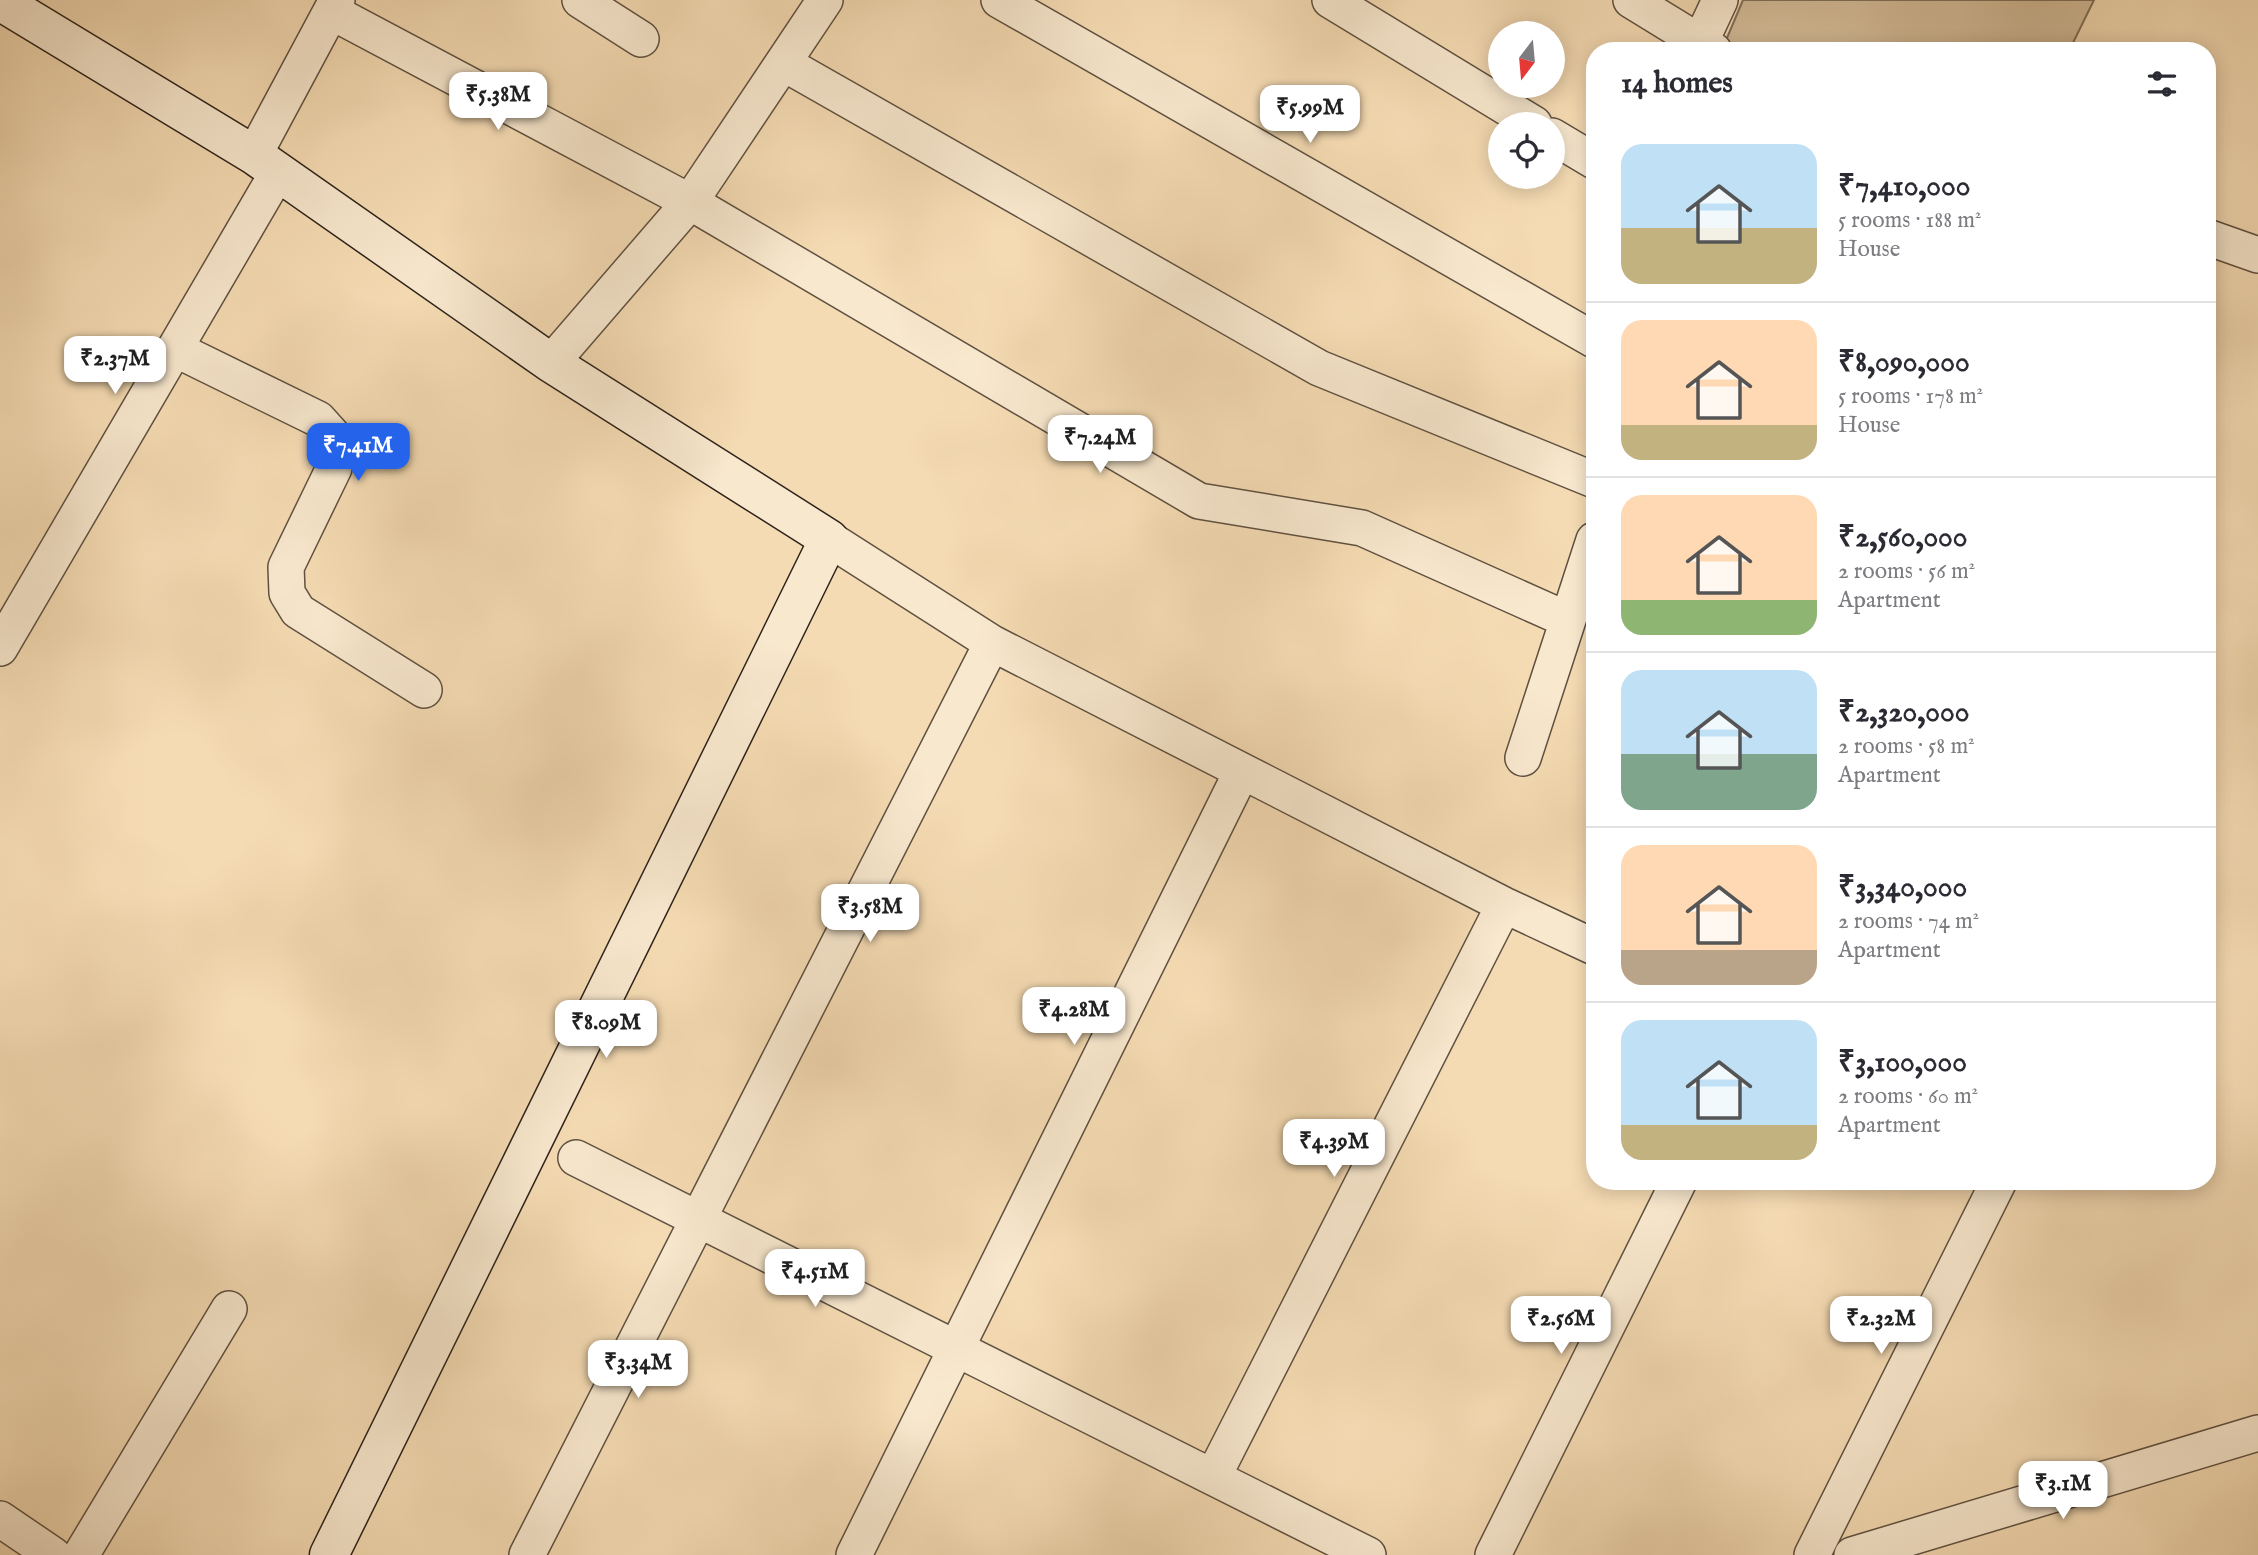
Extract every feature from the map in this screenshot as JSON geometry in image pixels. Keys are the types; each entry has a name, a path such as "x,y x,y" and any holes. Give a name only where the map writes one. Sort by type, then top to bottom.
{"main road":[{"path":"0,1 266,163 551,363 829,540 329,1555"}],"street":[{"path":"580,0 641,39"},
{"path":"551,363 690,202 785,64 825,0"},
{"path":"999,0 1586,335"},
{"path":"1330,0 1514,112"},
{"path":"1631,0 1699,42"},
{"path":"1708,42 1720,0"},
{"path":"0,648 175,349 266,163 334,6 690,202 1199,501 1362,528 1568,620"},
{"path":"785,64 1319,368 1586,477"},
{"path":"1565,144 1586,156"},
{"path":"2216,240 2258,255"},
{"path":"175,349 317,419 336,439 334,468 286,567 287,593 298,611 424,690"},
{"path":"829,540 992,643 1504,905 1586,943"},
{"path":"1523,758 1586,565"},
{"path":"527,1555 992,643"},
{"path":"855,1555 1242,771"},
{"path":"1213,1478 1504,905"},
{"path":"576,1158 1368,1555"},
{"path":"1493,1555 1675,1190"},
{"path":"1812,1555 1994,1190"},
{"path":"81,1555 229,1309"},
{"path":"1852,1555 2258,1433"},
{"path":"0,1519 53,1555"}],"shaded area":[{"path":"1743,0 2094,0 2073,42 1725,42"}]}
